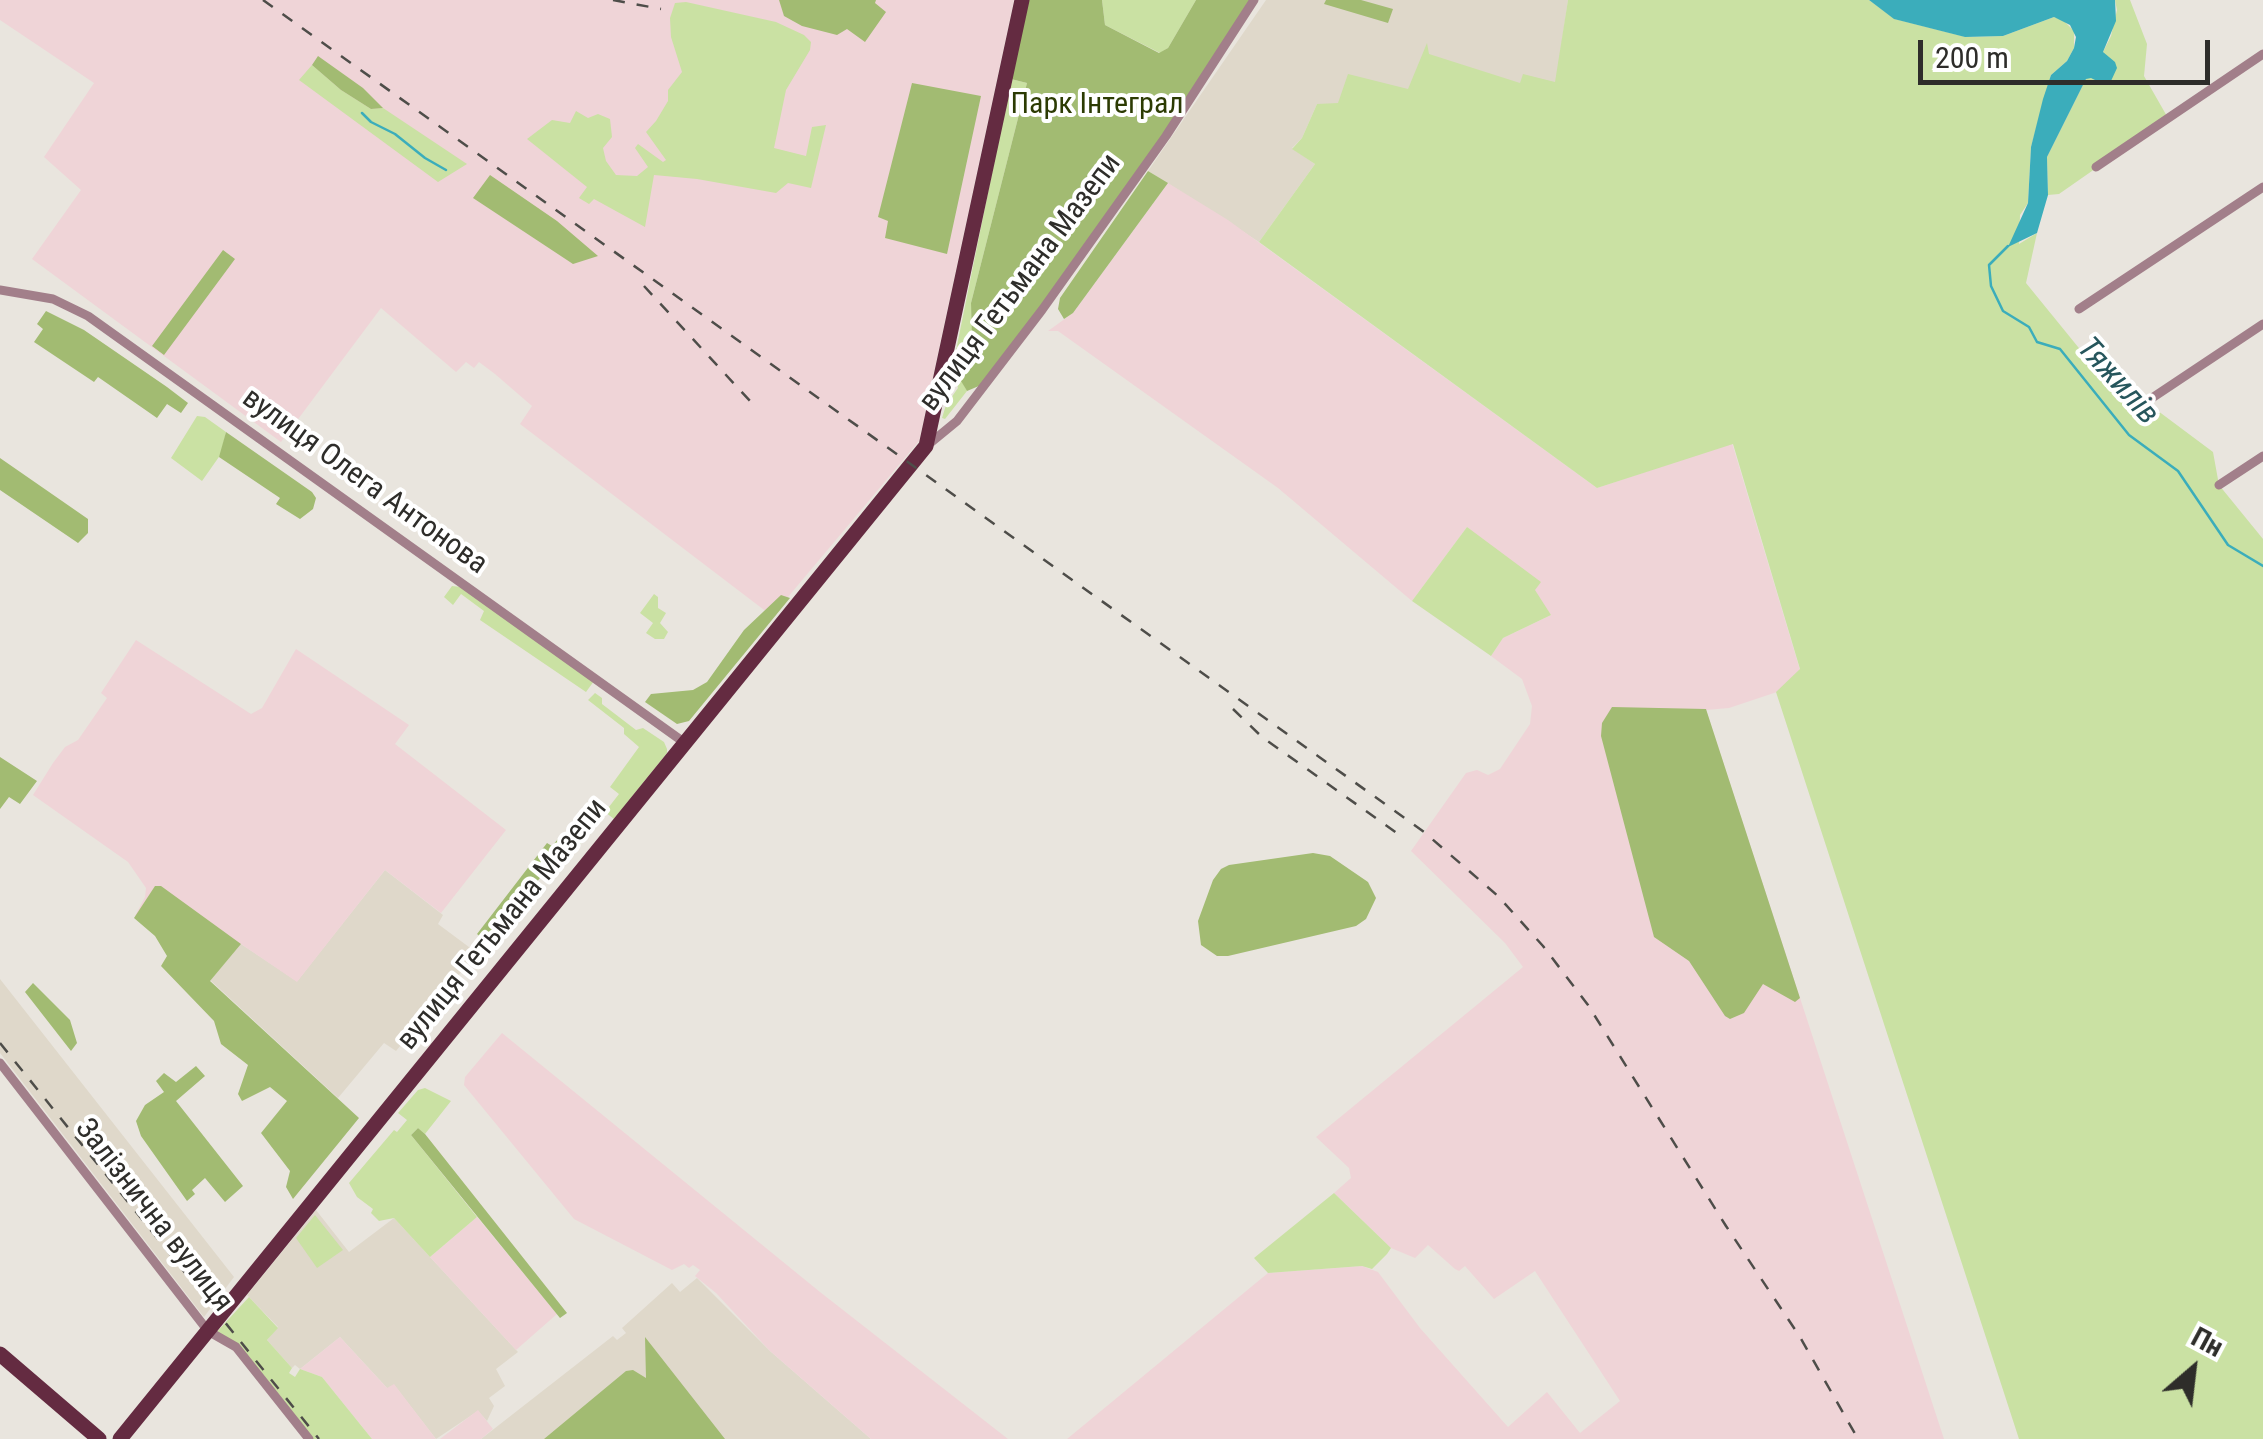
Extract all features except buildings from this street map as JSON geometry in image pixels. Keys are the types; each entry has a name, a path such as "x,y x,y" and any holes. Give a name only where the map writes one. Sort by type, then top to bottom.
{"main road":[{"name":"вулиця Гетьмана Мазепи","path":"120,1439 926,446 1022,0"},
{"path":"0,1354 99,1439"}],"street":[{"name":"вулиця Гетьмана Мазепи","path":"926,446 957,421 1042,310 1166,136 1254,0"},
{"path":"2096,167 2263,54"},
{"path":"2079,309 2263,187"},
{"name":"вулиця Олега Антонова","path":"0,290 52,299 88,316 686,744"},
{"path":"2146,402 2263,324"},
{"path":"2219,485 2263,456"},
{"name":"Залізнична вулиця","path":"0,1063 208,1331 236,1347 309,1439"}],"shaded area":[{"path":"0,0 1014,0 919,441 772,616 520,424 532,406 495,374 479,362 474,368 466,362 456,372 381,308 281,442 32,259 81,190 44,157 94,83 0,20"},
{"path":"1266,0 1568,0 1556,83 1408,89 1338,104 1317,104 1302,138 1292,148 1315,164 1259,242 1148,171"},
{"path":"1168,183 1228,220 1597,488 1732,443 1800,670 1780,691 1729,708 1706,710 1944,1439 1067,1439 1268,1273 1362,1266 1378,1272 1420,1328 1508,1427 1547,1392 1580,1433 1620,1401 1535,1271 1494,1299 1465,1266 1459,1271 1455,1269 1428,1245 1415,1258 1391,1248 1334,1193 1351,1178 1349,1168 1316,1137 1523,967 1505,943 1411,851 1466,773 1477,770 1488,775 1500,769 1530,724 1532,706 1522,679 1491,656 1503,638 1551,615 1467,527 1412,601 1278,488 1058,331 1048,331 1073,313"},
{"path":"136,640 251,714 262,708 296,649 409,725 395,744 506,830 441,913 385,870 297,982 241,944 210,980 135,916 146,888 128,862 33,795 65,747 78,740 107,698 101,693"},
{"path":"385,870 443,915 438,924 477,953 396,1051 384,1043 338,1098 210,980 241,944 297,981"},
{"path":"0,979 234,1277 204,1317 0,1053"},
{"path":"502,1033 1008,1439 871,1439 770,1351 695,1276 700,1270 684,1264 672,1270 574,1219 464,1085 465,1077"},
{"path":"316,1210 349,1252 394,1218 518,1352 496,1369 505,1386 489,1398 494,1406 487,1421 478,1411 436,1439 394,1385 388,1389 340,1337 300,1369 295,1365 292,1368 267,1340 278,1327 247,1295"},
{"path":"477,1217 557,1314 516,1350 430,1257"},
{"path":"697,1278 770,1351 871,1439 481,1439 613,1336 617,1340 626,1333 622,1328 672,1283 680,1292"},
{"path":"340,1337 387,1388 394,1384 436,1439 372,1439 322,1377 300,1369"},
{"path":"478,1410 493,1429 481,1439 440,1439"}],"green space":[{"path":"779,0 876,0 886,12 865,42 847,29 837,35 802,26 784,16"},
{"name":"Парк Інтеграл","path":"1027,0 1102,0 1105,25 1159,53 1168,48 1196,0 1254,0 1152,155 986,383 967,391 961,381 972,347 971,303 1027,83 1011,79"},
{"path":"1102,0 1196,0 1168,48 1160,53 1105,25"},
{"path":"1326,0 1361,0 1393,9 1388,23 1324,4"},
{"path":"1568,0 1869,0 1895,19 1966,37 2003,36 2054,17 2074,31 2074,48 2067,61 2051,75 2031,147 2028,203 2020,215 2019,244 2037,233 2026,283 2135,417 2146,402 2213,452 2219,485 2263,539 2263,1439 2019,1439 1776,692 1800,669 1733,444 1597,488 1259,242 1315,164 1292,149 1302,138 1317,104 1338,103 1348,74 1408,89 1427,43 1429,54 1520,83 1523,74 1555,82"},
{"path":"2115,0 2130,0 2147,44 2144,76 2168,118 2059,194 2048,195 2047,157 2086,79 2104,55 2117,10"},
{"path":"686,2 776,22 804,35 811,42 810,50 786,90 774,148 806,156 812,127 826,125 811,188 788,183 776,193 654,175 645,227 594,199 589,204 579,198 587,187 527,139 552,120 570,123 576,111 588,118 598,114 610,119 612,137 603,148 616,175 637,176 648,167 635,148 638,144 663,162 666,160 646,132 682,72 671,37 670,18 675,3"},
{"path":"318,56 363,88 383,108 371,109 341,90 312,65"},
{"path":"312,65 341,90 371,109 383,108 467,164 438,182 299,80"},
{"path":"1011,79 1027,83 971,303 972,347 961,380 967,391 945,419 942,418 946,405 958,388 956,381 950,380"},
{"path":"912,83 981,96 947,254 885,238 888,221 878,217"},
{"path":"1148,171 1168,183 1073,313 1064,319 1058,309 1060,298"},
{"path":"490,175 557,221 598,256 573,264 473,198"},
{"path":"223,250 235,259 164,355 152,346"},
{"path":"46,311 84,330 167,387 188,403 181,413 167,404 157,418 98,377 94,382 34,342 43,329 37,324"},
{"path":"197,416 226,432 221,454 202,481 171,458"},
{"path":"226,432 312,492 316,498 313,509 300,519 276,504 280,498 219,457"},
{"path":"0,458 88,519 88,533 78,543 0,490"},
{"path":"1467,527 1541,582 1535,590 1551,615 1503,638 1491,656 1412,601"},
{"path":"452,586 461,587 594,681 586,692 480,620 484,611 461,594 453,605 444,597"},
{"path":"654,594 658,597 658,608 666,613 660,623 668,632 664,639 646,633 653,623 640,613"},
{"path":"781,595 790,598 689,721 677,724 645,702 651,694 693,690 707,682 744,630"},
{"path":"595,693 602,698 602,704 636,730 643,728 664,742 667,749 614,819 605,812 619,794 610,787 639,747 624,734 624,728 588,700"},
{"path":"1612,707 1706,709 1800,998 1795,1002 1763,984 1744,1013 1730,1019 1689,961 1654,937 1601,736 1602,723"},
{"path":"0,757 37,781 20,804 9,797 0,809"},
{"path":"571,831 584,840 566,860 558,855 536,883 541,892 497,947 493,947 477,934 547,843 552,846 558,839 564,842"},
{"path":"1313,853 1330,856 1368,882 1376,898 1366,919 1356,926 1228,956 1217,956 1201,945 1198,921 1221,869"},
{"path":"155,886 161,886 241,944 210,981 359,1118 293,1199 286,1187 290,1171 261,1133 287,1101 270,1087 242,1101 238,1094 248,1065 221,1044 214,1021 161,966 167,956 155,936 134,918"},
{"path":"33,983 70,1020 77,1043 71,1051 25,992"},
{"path":"196,1066 205,1076 176,1101 243,1186 225,1202 205,1178 187,1201 141,1136 136,1121 145,1105 164,1092 156,1081 164,1073 176,1082"},
{"path":"425,1088 451,1101 425,1134 418,1128 411,1135 477,1217 430,1257 394,1218 379,1221 349,1183 407,1120 398,1113 418,1090"},
{"path":"418,1128 567,1313 560,1318 411,1135"},
{"path":"1334,1193 1391,1248 1387,1254 1372,1269 1362,1266 1268,1273 1254,1258"},
{"path":"315,1215 343,1250 317,1268 296,1238"},
{"path":"249,1297 278,1328 267,1340 292,1368 289,1373 295,1377 300,1369 322,1377 372,1439 309,1439 236,1347 214,1335"},
{"path":"645,1337 725,1439 544,1439 626,1371 633,1370 646,1378"}],"water":[{"path":"1869,0 2115,0 2116,21 2103,52 2117,68 2105,85 2086,79 2047,157 2048,195 2037,233 2008,247 2028,203 2031,147 2043,99 2051,75 2067,61 2074,48 2076,37 2070,25 2054,17 2003,36 1965,37 1894,19"}],"waterway":[{"path":"362,113 446,170"},
{"name":"Тяжилів","path":"2008,246 1989,265 1991,286 2003,311 2029,327 2037,342 2060,349 2129,435 2178,471 2228,545 2263,566"}],"railway":[{"path":"263,0 1424,832 1498,896 1588,1005 1800,1337 1858,1439"},
{"path":"613,0 661,9"},
{"path":"644,286 750,401"},
{"path":"1233,709 1262,737 1401,836"},
{"path":"0,1043 319,1439"}]}
